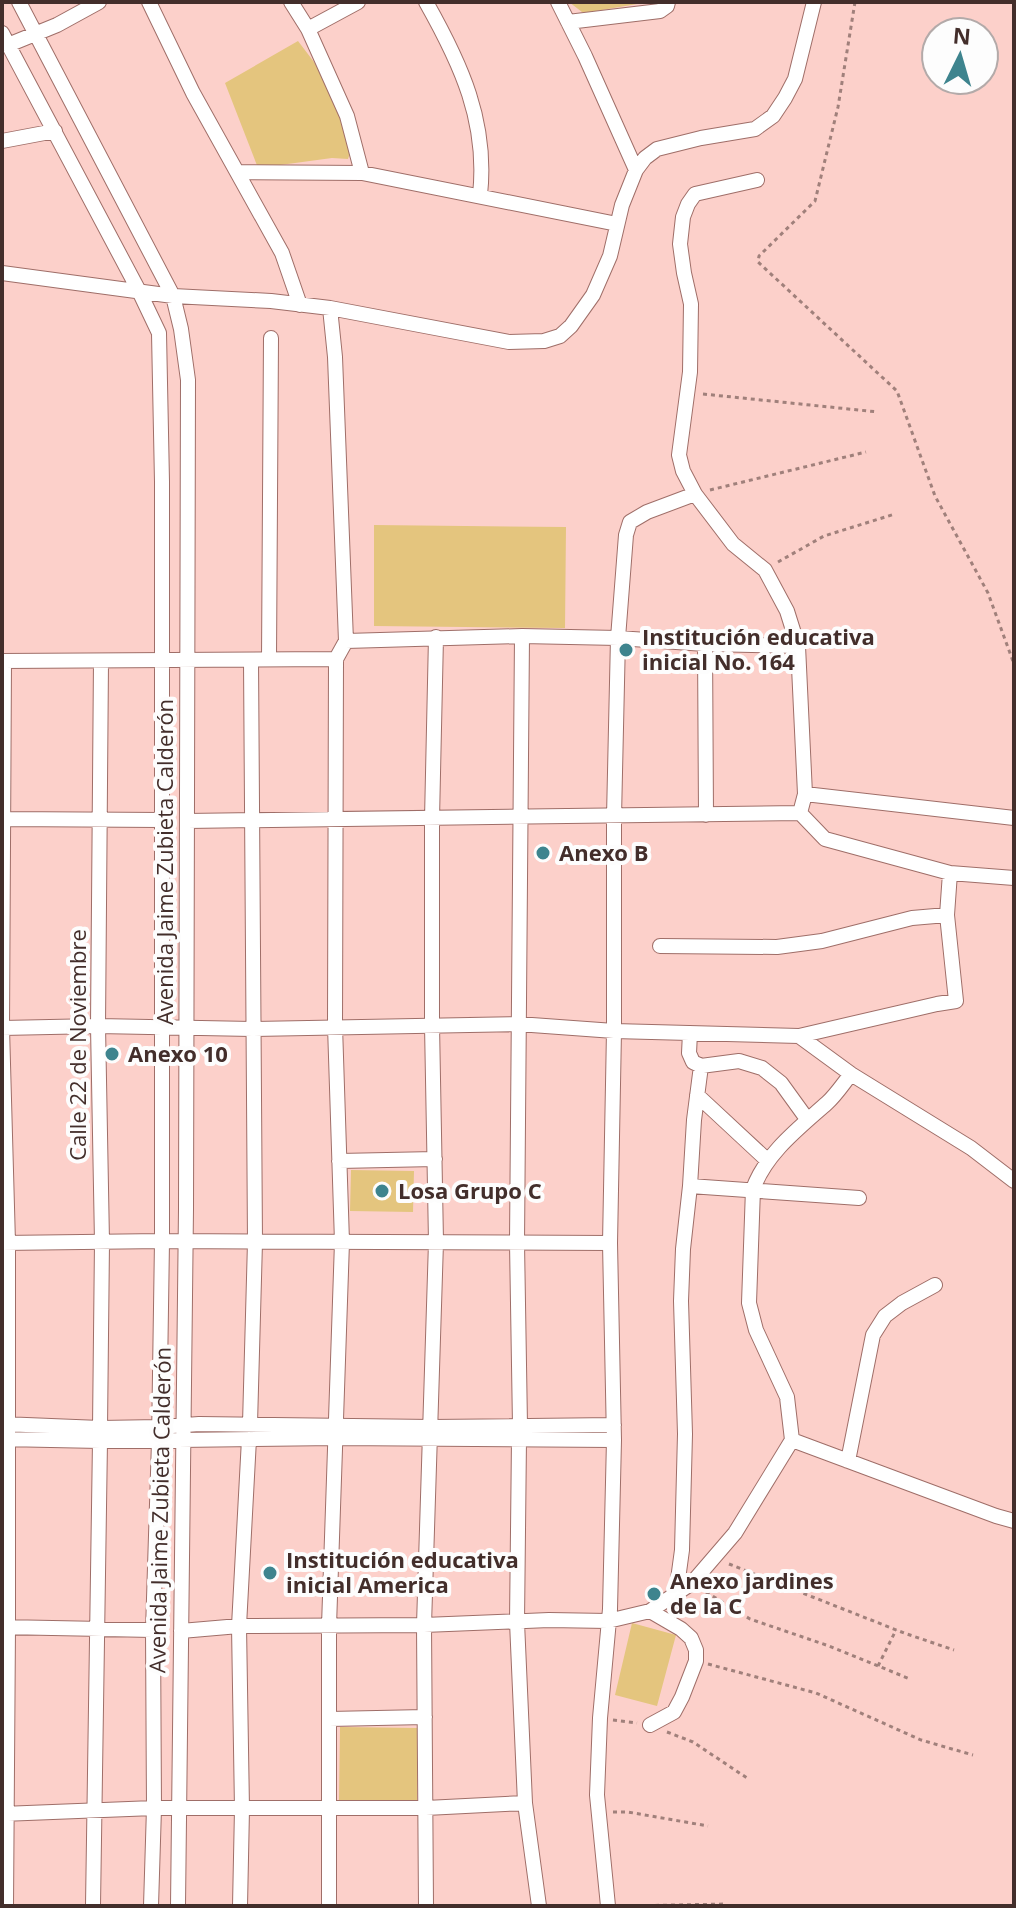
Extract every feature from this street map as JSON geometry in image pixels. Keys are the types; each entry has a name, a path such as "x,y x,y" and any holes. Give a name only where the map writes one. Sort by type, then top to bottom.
{"street":[{"name":"Avenida Jaime Zubieta Calderón","path":"19,2 173,296 188,380 186,1241 178,1906"},
{"path":"5,39 57,25 99,2"},
{"path":"149,2 193,93 282,253 300,305"},
{"path":"291,2 308,29 347,116 362,173"},
{"path":"308,29 358,2"},
{"path":"426,2 469,93 480,133 483,170 480,195"},
{"path":"558,2 636,170"},
{"path":"568,22 660,11 668,2"},
{"path":"2,273 173,296 330,308 509,342 544,341 560,336 593,295 610,256 622,205 636,170 645,158 657,149 755,129 773,116 795,79 814,2"},
{"name":"Avenida Jaime Zubieta Calderón","path":"5,39 159,333 163,661 162,1241 153,1630 151,1906"},
{"path":"2,141 55,131"},
{"path":"237,172 362,173 617,224"},
{"path":"757,180 695,194 683,217 680,244 691,304 690,372 679,455 695,494 733,544 765,570 787,611 798,646 805,794 800,813"},
{"path":"329,1906 329,1626 342,1242 335,1026 336,659 346,641 335,357 330,308"},
{"path":"269,659 271,338"},
{"path":"608,1906 597,1795 610,1609 614,1433 610,1243 618,638 626,535 630,522 647,512 695,494"},
{"path":"346,641 522,636 798,646"},
{"path":"522,636 517,1622 525,1803 539,1906"},
{"path":"426,1906 424,1625 436,1242 432,819 436,637"},
{"path":"705,644 706,815"},
{"path":"6,1906 3,661 336,659"},
{"path":"240,1906 239,1626 250,1432 255,1242 251,660"},
{"name":"Calle 22 de Noviembre","path":"93,1906 102,1242 98,1026 101,661"},
{"path":"805,794 1014,818"},
{"path":"187,821 800,813 825,839 950,873 1014,878"},
{"path":"3,819 162,820"},
{"path":"2,1028 161,1026 252,1029 518,1024 614,1031 799,1036 956,1001 947,915 950,873"},
{"path":"660,946 777,947 822,941 912,918 947,915"},
{"path":"690,1033 689,1053 693,1062 701,1066 739,1061 762,1068 781,1083 807,1119"},
{"path":"799,1036 851,1074 971,1148 1014,1181"},
{"path":"676,1594 682,1550 685,1403 681,1301 683,1249 701,1066"},
{"path":"181,1631 239,1626 608,1621 650,1611 692,1583 735,1533 792,1440 787,1397 756,1330 749,1303 753,1189 768,1161 807,1119 829,1101 851,1074"},
{"path":"697,1095 768,1161"},
{"path":"339,1161 435,1159"},
{"path":"690,1186 859,1198"},
{"path":"5,1243 610,1243"},
{"path":"848,1461 873,1335 885,1316 935,1285"},
{"path":"5,1432 614,1433"},
{"path":"792,1440 1014,1521"},
{"path":"650,1611 681,1629 691,1638 696,1650 696,1661 674,1712 650,1725"},
{"path":"5,1627 153,1630"},
{"path":"329,1719 425,1717"},
{"path":"4,1814 154,1808 426,1808 525,1803"}],"path":[{"path":"855,2 838,107 815,201 759,256 758,262 897,391 935,496 988,593 1014,664"},
{"path":"687,392 878,412"},
{"path":"695,494 866,452"},
{"path":"765,570 824,536 895,514"},
{"path":"714,1558 954,1650"},
{"path":"692,1583 750,1619 829,1646 910,1679"},
{"path":"878,1666 896,1630"},
{"path":"696,1661 816,1693 921,1740 973,1755"},
{"path":"600,1718 650,1725 693,1742 747,1778"},
{"path":"598,1812 628,1812 708,1826"},
{"path":"608,1906 727,1904"}],"shaded area":[{"path":"569,2 649,2 582,12"},
{"path":"298,41 314,62 336,103 350,153 348,159 332,158 258,168 225,83"},
{"path":"374,525 566,527 565,628 374,626"},
{"name":"Losa Grupo C","path":"351,1170 414,1171 413,1212 350,1211"},
{"path":"632,1623 676,1635 657,1706 615,1695"},
{"path":"340,1727 418,1728 417,1801 339,1802"}],"place":[{"name":"Institución educativa inicial No. 164","path":"626,650"},
{"name":"Anexo B","path":"543,853"},
{"name":"Anexo 10","path":"112,1054"},
{"name":"Losa Grupo C","path":"382,1191"},
{"name":"Institución educativa inicial America","path":"270,1573"},
{"name":"Anexo jardines de la C","path":"654,1594"}]}
